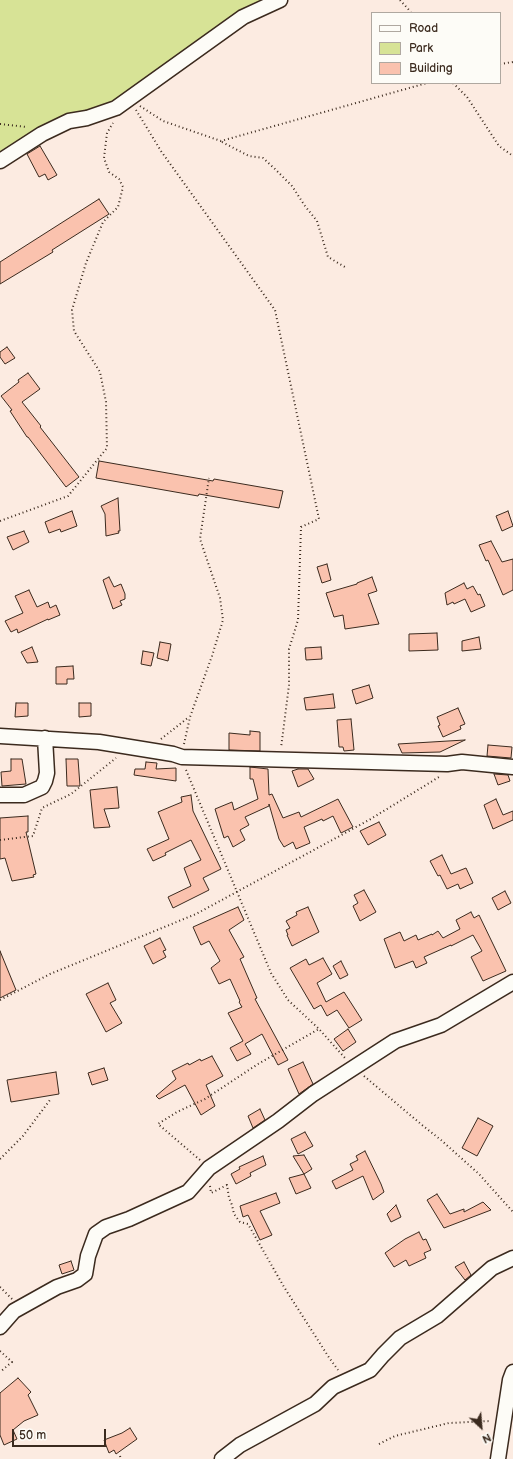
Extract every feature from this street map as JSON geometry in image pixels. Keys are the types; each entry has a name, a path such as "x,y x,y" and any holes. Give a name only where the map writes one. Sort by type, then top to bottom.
{"street":[{"path":"0,161 42,134 69,121 87,118 116,108 243,17 280,0"},
{"path":"0,736 99,742 173,754 182,757 447,764 462,762 511,765"},
{"path":"0,796 24,795 42,787 47,773 45,738"},
{"path":"0,1327 14,1311 57,1287 77,1280 85,1274 88,1256 96,1234 106,1227 129,1219 188,1192 209,1168 278,1121 313,1094 395,1041 441,1025 513,982"},
{"path":"222,1459 240,1445 315,1404 333,1387 370,1370 400,1338 437,1316 492,1268 513,1258"},
{"path":"498,1459 510,1380 513,1372"}],"path":[{"path":"400,0 410,12"},
{"path":"501,64 513,62"},
{"path":"220,141 423,84"},
{"path":"454,84 467,97 500,146 513,156"},
{"path":"129,99 163,121 220,141 249,156 263,158 292,186 317,221 328,257 345,267"},
{"path":"129,99 161,151 275,310 319,519 301,527 298,620 289,649 289,686 279,760"},
{"path":"0,521 68,496 107,448 106,402 100,372 74,331 72,310 86,263 102,222 118,207 123,187 119,179 109,172 104,158 107,133 114,122"},
{"path":"209,478 200,539 220,598 223,620 190,717 182,757 236,892 271,973 288,1000 319,1028 354,1068 441,1140 479,1174 513,1212"},
{"path":"146,750 190,717"},
{"path":"0,840 33,836 42,808 71,794 117,757 124,746"},
{"path":"0,1000 50,974 196,914 368,820 443,774"},
{"path":"319,1028 258,1064 206,1099 177,1112 158,1124 209,1168 211,1193 227,1185 234,1214 240,1222 248,1224 284,1287 346,1382"},
{"path":"0,1159 23,1136 50,1100"},
{"path":"0,1351 12,1362 0,1372"},
{"path":"379,1444 395,1436 449,1423 504,1420"}],"green space":[{"path":"0,0 280,0 116,108 59,126 0,162"}],"building":[{"path":"40,146 57,175 48,180 45,174 39,177 27,154"},
{"path":"99,199 109,214 52,250 53,252 0,284 0,262"},
{"path":"7,347 15,358 5,364 0,357 0,352"},
{"path":"28,373 40,389 22,402 79,477 66,487 27,437 10,411 12,410 1,396"},
{"path":"99,461 213,481 214,479 283,491 279,508 199,494 198,496 96,478"},
{"path":"118,498 120,531 118,531 119,533 106,536 105,514 101,506"},
{"path":"72,511 77,526 61,532 60,529 49,533 45,522"},
{"path":"508,511 513,526 502,531 496,516"},
{"path":"24,531 29,542 13,550 7,537"},
{"path":"491,541 502,562 513,559 513,590 503,595 488,560 486,561 479,545"},
{"path":"327,564 331,580 322,583 317,567"},
{"path":"109,577 114,587 121,584 125,594 125,599 120,601 122,605 113,609 103,580"},
{"path":"372,577 377,591 368,594 379,624 345,629 343,615 334,617 326,593 357,584"},
{"path":"464,583 467,589 473,586 478,595 480,594 485,606 471,612 465,599 454,604 453,602 447,605 445,593"},
{"path":"29,590 37,607 48,602 50,608 56,605 60,615 18,633 17,629 11,632 5,621 23,613 15,596"},
{"path":"437,633 438,650 409,651 409,634"},
{"path":"479,637 481,649 462,651 462,641"},
{"path":"160,642 171,644 168,661 157,658"},
{"path":"32,647 38,662 27,663 21,652"},
{"path":"321,647 322,659 306,660 305,648"},
{"path":"143,651 154,653 151,666 141,664"},
{"path":"73,666 74,679 67,679 67,684 56,684 56,667"},
{"path":"369,685 373,698 356,704 352,690"},
{"path":"333,694 335,708 306,710 304,698"},
{"path":"16,703 28,703 28,716 15,717"},
{"path":"79,703 91,703 91,716 79,717"},
{"path":"458,708 465,724 460,726 461,729 443,737 438,726 440,725 437,717"},
{"path":"351,719 354,750 344,751 343,747 339,747 337,720"},
{"path":"250,731 260,732 260,751 229,750 229,733 250,735"},
{"path":"465,740 440,752 402,753 398,744"},
{"path":"488,745 512,747 511,758 487,756"},
{"path":"11,759 22,759 26,784 2,786 1,772 11,771"},
{"path":"66,759 78,759 80,786 67,786"},
{"path":"146,762 157,763 156,769 176,768 176,781 134,775 135,769 145,769"},
{"path":"250,767 268,769 269,795 272,794 283,818 299,812 301,817 338,799 353,827 341,833 333,816 323,821 322,819 304,827 310,843 296,849 293,842 284,847 279,839 269,804 269,806 245,817 249,825 240,830 245,840 233,847 228,836 224,838 215,809 232,802 234,810 258,799 253,779 250,779"},
{"path":"298,769 308,769 314,779 298,787 292,771"},
{"path":"494,774 508,775 510,781 498,785"},
{"path":"117,787 119,808 104,809 110,827 94,828 90,790"},
{"path":"191,795 193,811 221,869 203,878 209,890 173,908 168,897 191,886 184,868 201,860 191,840 153,861 147,849 169,839 158,812 182,802 181,797"},
{"path":"496,799 503,815 513,811 513,820 493,829 484,805"},
{"path":"28,816 28,832 26,832 36,874 33,875 34,877 12,881 5,858 0,859 0,818"},
{"path":"379,822 386,835 368,845 360,831"},
{"path":"442,855 451,874 466,868 473,883 460,889 458,884 447,889 440,875 438,876 430,861"},
{"path":"364,890 376,912 360,921 353,906 358,903 354,895"},
{"path":"505,891 511,903 498,910 492,898"},
{"path":"238,907 244,920 229,930 244,957 240,959 257,998 255,999 288,1060 278,1065 262,1034 245,1044 251,1054 237,1061 230,1048 243,1041 228,1013 242,1007 230,979 219,984 211,968 220,961 209,941 201,945 193,927"},
{"path":"308,907 319,932 292,946 287,935 286,930 290,928 286,921 297,915 296,912"},
{"path":"471,912 474,918 479,915 506,971 483,981 471,957 482,951 473,935 424,957 427,963 416,968 413,961 395,968 384,939 400,932 404,941 416,935 418,940 438,931 443,938 460,929 456,920"},
{"path":"160,938 166,950 163,951 166,957 153,964 144,946"},
{"path":"0,951 16,990 0,998"},
{"path":"323,958 332,974 317,983 326,1002 344,992 362,1020 349,1028 337,1010 327,1016 321,1005 314,1009 290,968 306,959 309,965"},
{"path":"341,961 348,975 340,979 333,966"},
{"path":"108,983 116,1000 110,1003 122,1023 106,1032 86,994"},
{"path":"348,1029 356,1042 343,1051 334,1039"},
{"path":"212,1056 223,1076 206,1085 215,1106 201,1115 185,1085 159,1099 156,1096 176,1079 172,1071 188,1063 189,1065 200,1059 201,1061"},
{"path":"303,1062 313,1084 299,1094 288,1069"},
{"path":"104,1068 108,1080 92,1085 88,1073"},
{"path":"56,1072 59,1094 11,1102 7,1080"},
{"path":"260,1109 265,1120 253,1128 248,1116"},
{"path":"478,1118 493,1126 477,1156 462,1148"},
{"path":"305,1132 313,1146 298,1154 291,1139"},
{"path":"365,1151 384,1192 373,1200 363,1176 336,1189 332,1181 353,1170 350,1164 358,1160 356,1156"},
{"path":"304,1155 312,1169 304,1174 293,1156"},
{"path":"263,1156 266,1165 250,1173 251,1176 236,1184 231,1174 240,1169 239,1167"},
{"path":"304,1174 311,1188 296,1194 289,1178"},
{"path":"276,1193 280,1203 260,1211 272,1235 260,1240 248,1215 243,1217 240,1206"},
{"path":"437,1194 450,1214 464,1209 464,1212 483,1202 491,1210 444,1228 427,1200"},
{"path":"396,1205 401,1217 391,1222 387,1214"},
{"path":"419,1232 423,1240 426,1239 431,1250 424,1253 426,1258 409,1266 406,1260 394,1267 385,1253 405,1239"},
{"path":"71,1261 74,1270 62,1274 59,1265"},
{"path":"464,1262 471,1275 465,1280 455,1267"},
{"path":"18,1378 31,1392 28,1395 38,1415 24,1421 13,1430 17,1439 4,1445 0,1435 0,1393"},
{"path":"130,1428 137,1439 116,1454 114,1450 109,1453 104,1440"}]}
